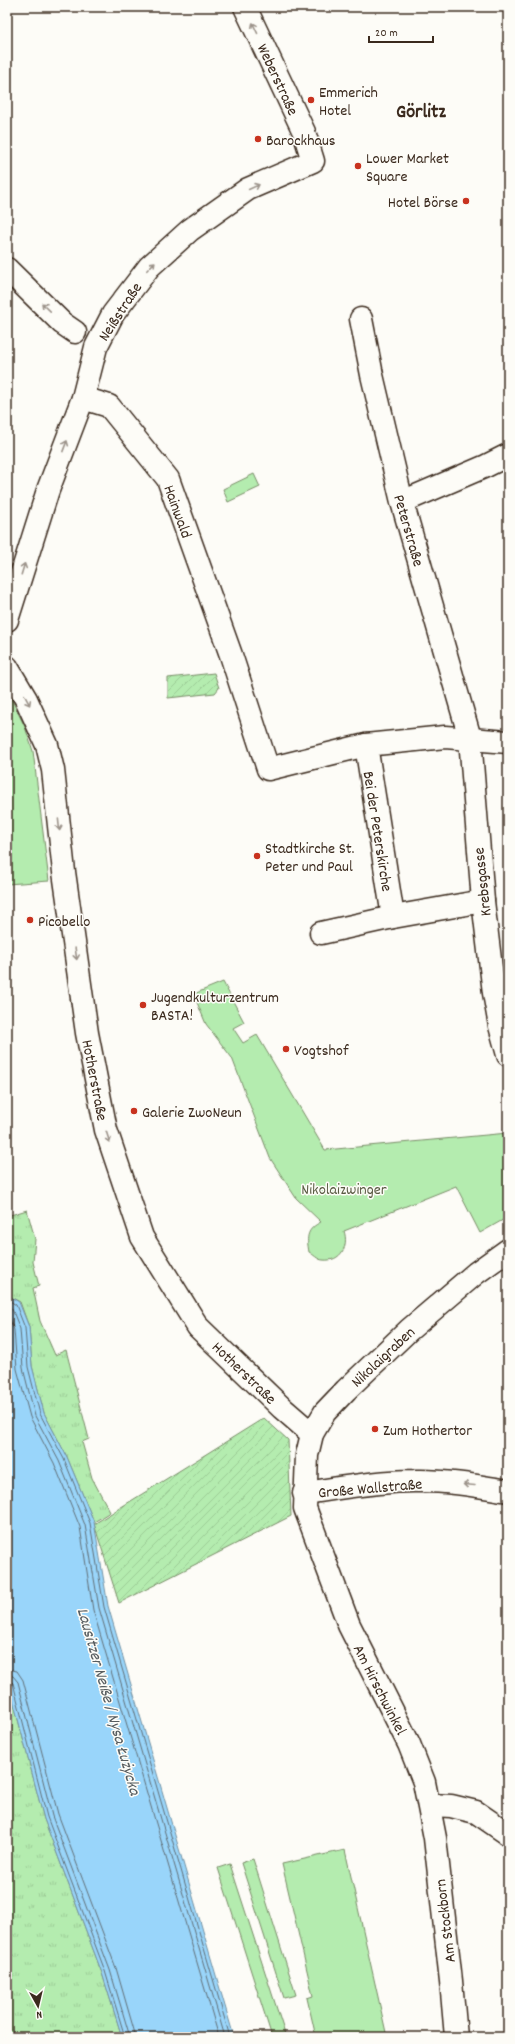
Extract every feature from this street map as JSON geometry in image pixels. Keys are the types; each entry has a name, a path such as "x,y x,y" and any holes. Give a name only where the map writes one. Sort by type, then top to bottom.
{"street":[{"name":"Weberstraße","path":"245,7 304,132 311,152"},
{"name":"Neißstraße","path":"7,620 48,490 83,398 96,347 113,314 149,267 190,230 248,190 313,161 311,152"},
{"path":"7,269 62,323 96,347"},
{"name":"Peterstraße","path":"361,319 373,382 402,502 470,738"},
{"name":"Hainwald","path":"83,398 109,406 168,479 231,655 268,769 366,745"},
{"path":"402,502 508,455"},
{"name":"Hotherstraße","path":"7,667 26,699 47,745 53,770 64,872 87,1033 106,1130 142,1237 198,1327 282,1408 312,1434"},
{"path":"366,745 445,737 508,742"},
{"name":"Krebsgasse","path":"470,738 483,901 508,1055"},
{"name":"Bei der Peterskirche","path":"366,745 393,917"},
{"path":"321,933 393,917 483,901"},
{"name":"Nikolaigraben","path":"304,1493 307,1455 312,1434 325,1412 409,1330 476,1273 508,1250"},
{"name":"Große Wallstraße","path":"304,1493 369,1484 415,1480 478,1486 508,1491"},
{"name":"Am Hirschwinkel","path":"304,1493 305,1508 339,1602 408,1744 424,1782 430,1805"},
{"path":"430,1805 451,1806 476,1812 508,1834"},
{"name":"Am Stockborn","path":"430,1805 456,2037"}],"green space":[{"path":"254,474 260,487 228,502 223,489"},
{"path":"214,673 219,688 215,693 168,698 168,678"},
{"path":"7,690 25,727 33,751 49,881 7,884"},
{"name":"Nikolaizwinger","path":"223,982 244,1022 233,1028 243,1043 257,1035 325,1150 508,1133 508,1217 480,1233 456,1186 344,1231 344,1247 339,1256 335,1258 321,1260 309,1252 308,1237 310,1230 321,1222 296,1198 270,1158 232,1058 206,1024 196,1000 189,996"},
{"path":"27,1210 35,1239 33,1262 39,1286 33,1288 40,1321 55,1355 66,1350 89,1439 82,1442 92,1478 110,1512 94,1522 67,1457 44,1413 32,1366 29,1327 20,1302 9,1296 7,1290 7,1216"},
{"path":"264,1418 288,1440 291,1516 119,1603 94,1524"},
{"path":"7,1677 44,1819 102,1973 122,2037 7,2037"},
{"path":"345,1850 387,2037 316,2037 307,1998 313,1996 282,1864"},
{"path":"253,1859 296,1995 284,1998 241,1863"},
{"path":"230,1864 286,2037 272,2037 218,1868"}],"water":[{"name":"Lausitzer Neiße / Nysa Łużycka","path":"7,1290 9,1296 19,1302 29,1327 32,1366 44,1413 67,1457 94,1522 108,1606 234,2037 122,2037 102,1973 44,1819 7,1677"}],"place":[{"name":"Emmerich Hotel","path":"311,100"},
{"name":"Barockhaus","path":"258,139"},
{"name":"Lower Market Square","path":"358,166"},
{"name":"Hotel Börse","path":"466,201"},
{"name":"Stadtkirche St. Peter und Paul","path":"257,856"},
{"name":"Picobello","path":"30,920"},
{"name":"Jugendkulturzentrum BASTA!","path":"143,1005"},
{"name":"Vogtshof","path":"286,1049"},
{"name":"Galerie ZwoNeun","path":"134,1111"},
{"name":"Zum Hothertor","path":"375,1429"}],"district":[{"name":"Görlitz","path":"421,110"}]}
